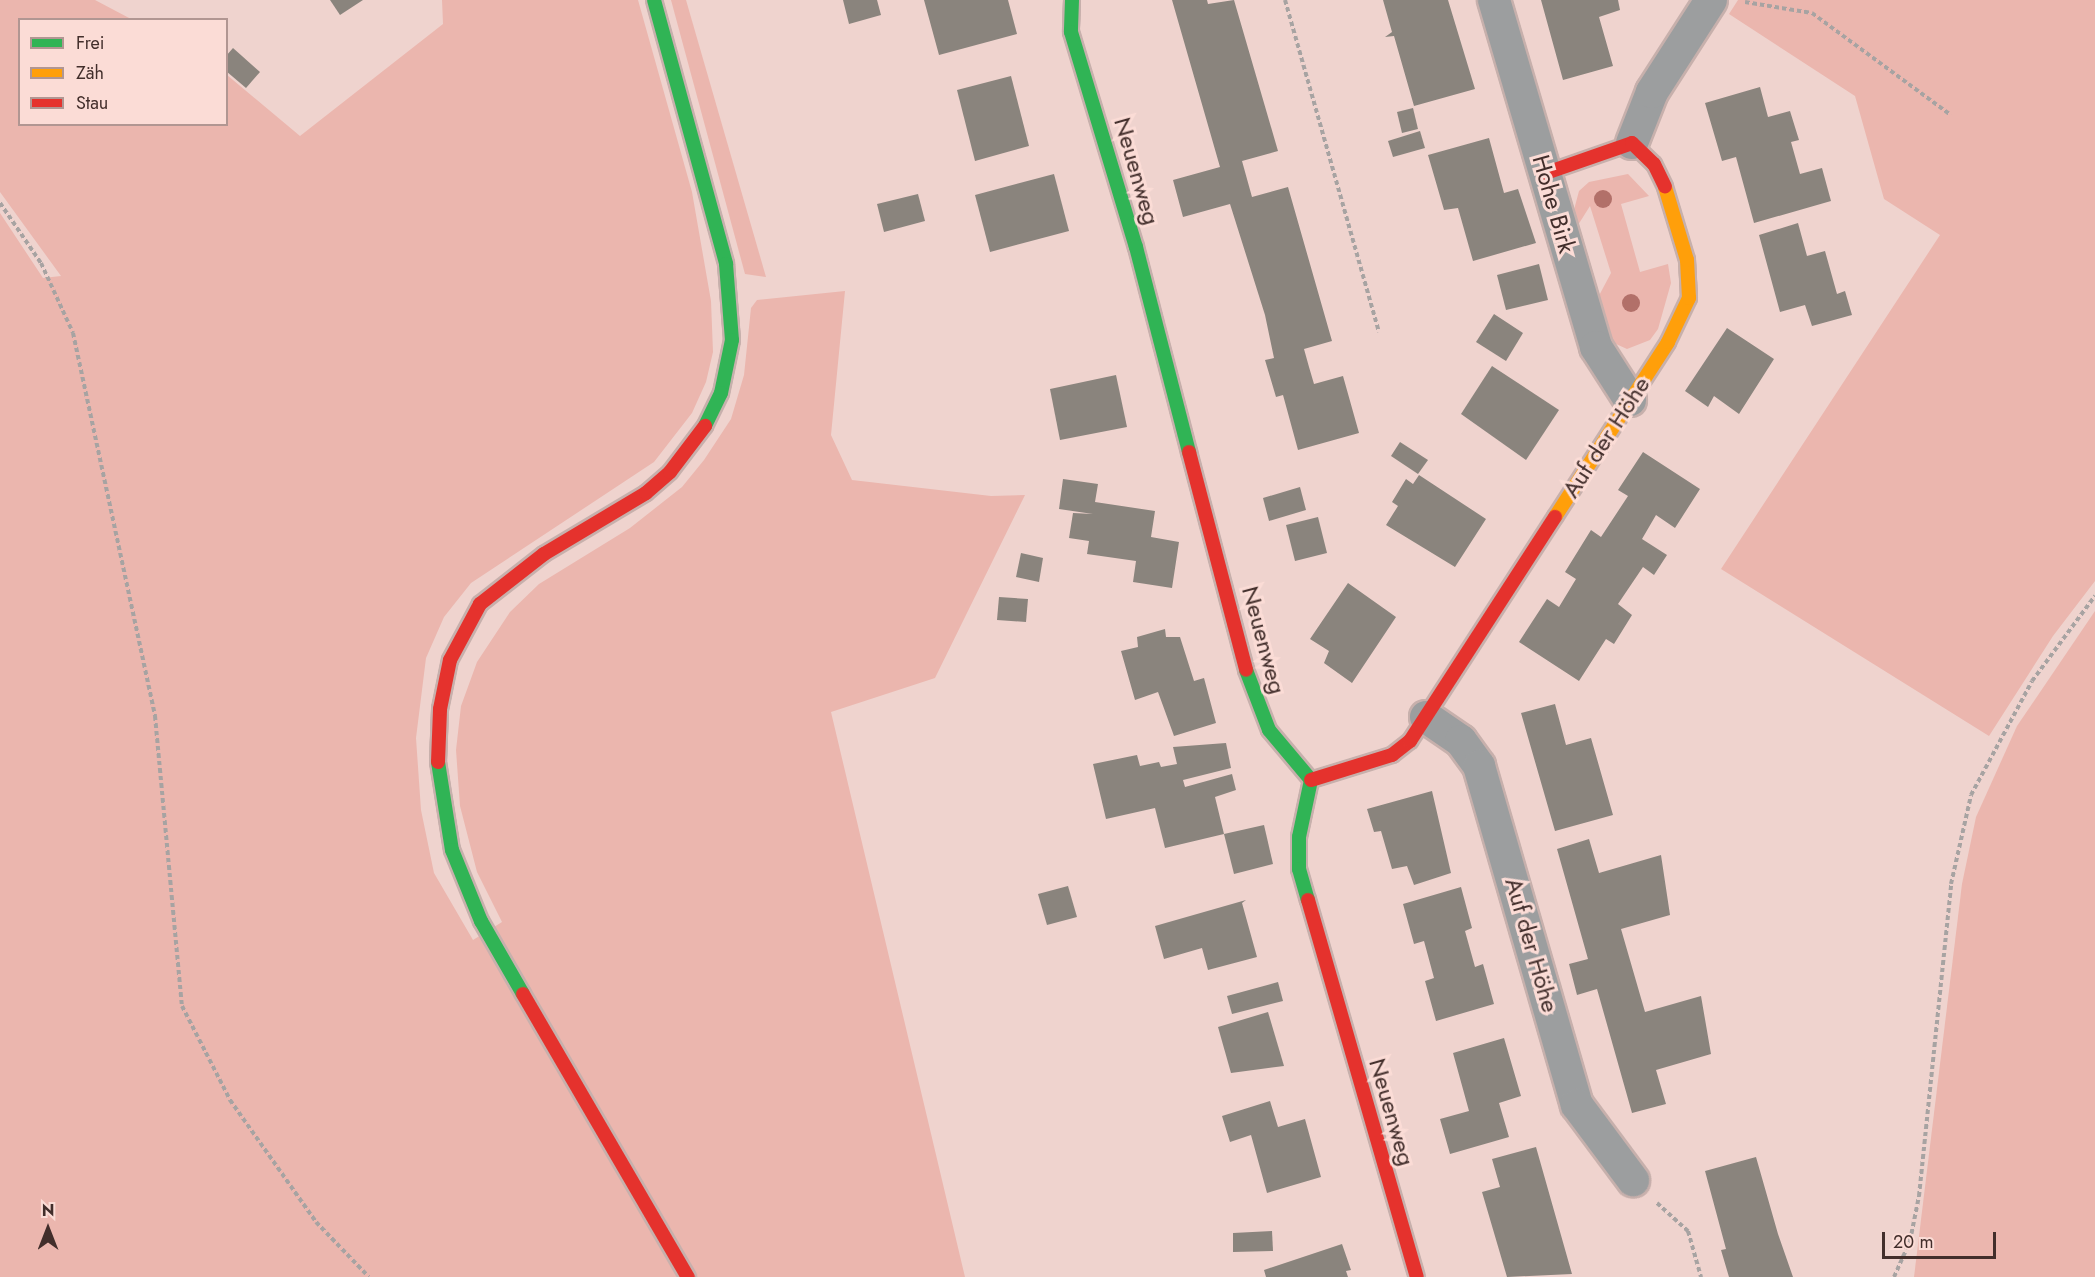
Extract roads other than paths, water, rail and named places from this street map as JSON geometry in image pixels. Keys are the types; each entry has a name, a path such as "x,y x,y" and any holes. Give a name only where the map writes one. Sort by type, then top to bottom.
{"street":[{"path":"654,0 726,264 732,340 721,393 704,428 670,472 646,493 535,561 480,604 460,634 450,660 440,709 438,768 452,850 481,921 688,1277"},
{"name":"Neuenweg","path":"1072,0 1071,32 1139,258 1253,696 1269,730 1311,780 1299,837 1299,869 1417,1277"},
{"name":"Hohe Birk","path":"1494,0 1596,347 1630,400"},
{"path":"1546,173 1632,143 1652,92 1711,0"},
{"name":"Auf der Höhe","path":"1311,780 1392,755 1410,741 1676,326 1690,282 1666,188 1654,164 1632,143"},
{"name":"Auf der Höhe","path":"1426,717 1461,741 1479,766 1577,1105 1633,1180"}]}
